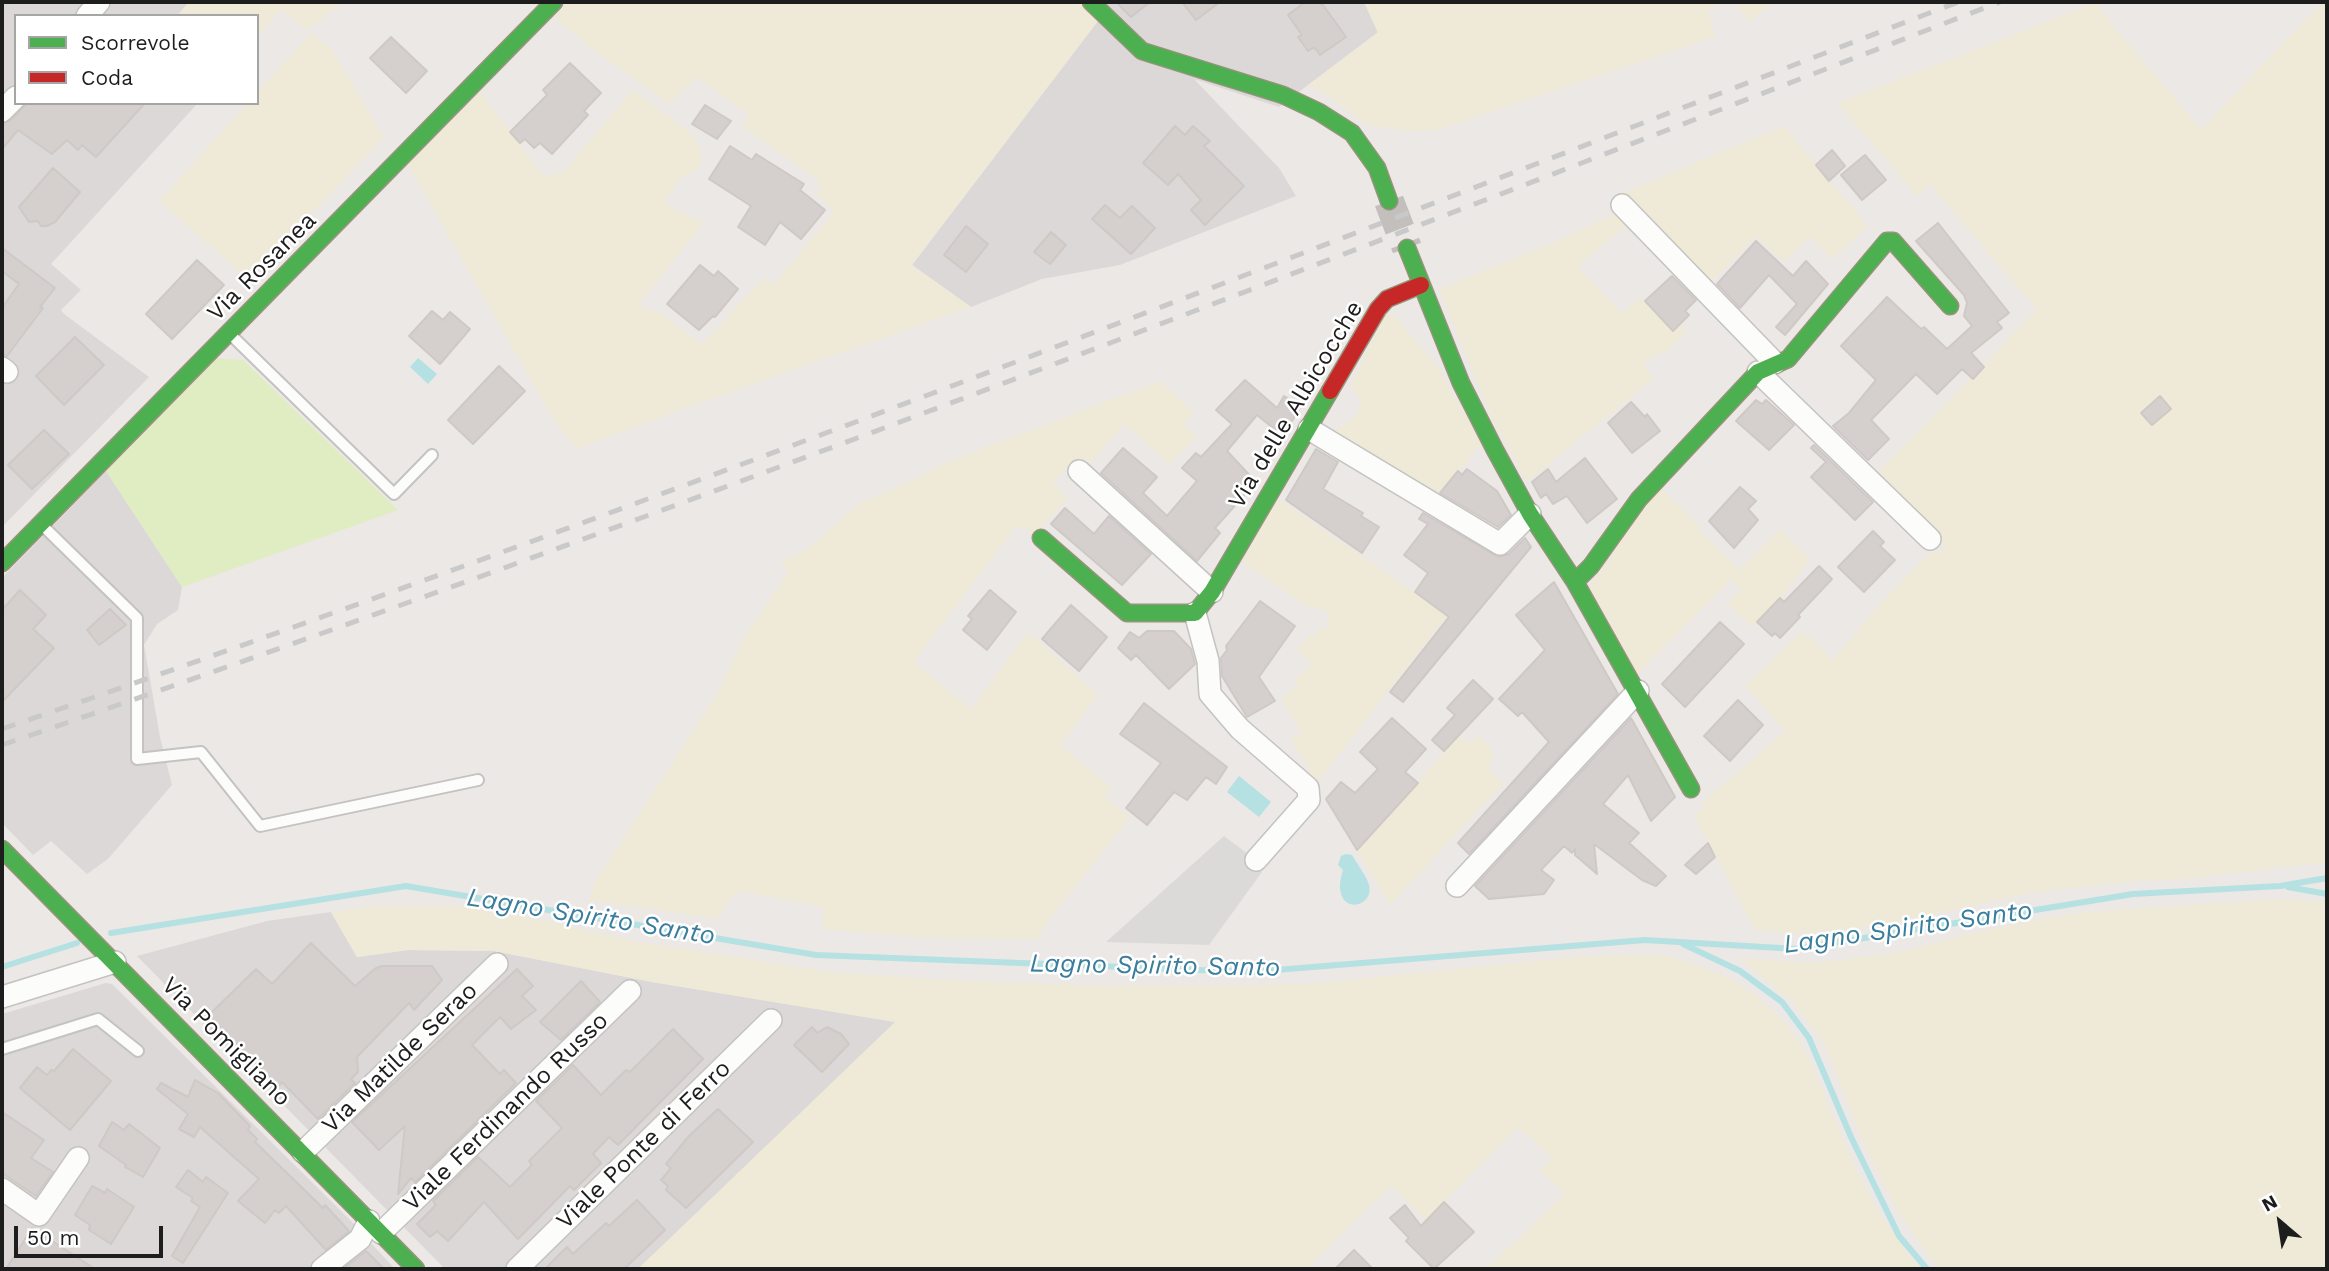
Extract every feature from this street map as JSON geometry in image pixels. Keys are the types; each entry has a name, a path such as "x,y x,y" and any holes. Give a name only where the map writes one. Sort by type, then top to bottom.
{"street":[{"name":"Via Rosanea","path":"2,564 554,2"},
{"path":"1091,2 1142,51 1283,95 1319,111 1352,133 1377,168 1389,201"},
{"path":"1622,205 1766,368 1930,538"},
{"path":"1575,582 1591,566 1639,499 1766,368 1787,359 1887,241 1893,241 1950,306"},
{"path":"1408,248 1461,383 1530,514 1575,582 1691,789"},
{"name":"Via delle Albicocche","path":"1195,613 1212,592 1378,309 1387,299 1422,285"},
{"path":"1308,429 1500,544 1530,514"},
{"path":"1079,471 1212,592"},
{"path":"1041,538 1127,612 1195,613 1208,661 1210,694 1240,729 1308,788 1309,800 1256,860"},
{"path":"1457,886 1638,691"},
{"name":"Via Pomigliano","path":"2,849 416,1269"},
{"path":"2,997 115,962"},
{"name":"Via Matilde Serao","path":"303,1152 497,964"},
{"name":"Viale Ferdinando Russo","path":"322,1269 375,1227 630,991"},
{"name":"Viale Ponte di Ferro","path":"517,1269 771,1020"},
{"path":"2,1189 39,1215 78,1158"}],"lane":[{"path":"229,333 394,494 432,455"},
{"path":"40,523 137,618 137,759 201,752 261,826 478,780"},
{"path":"2,1049 98,1019 138,1051"}],"shaded area":[{"path":"2,2 189,2 179,14 14,14 14,105 196,105 51,264 81,290 61,310 64,314 149,377 2,527"},
{"path":"189,2 344,2 307,30 281,10 259,35 259,14 179,14"},
{"path":"568,2 1084,2 1101,17 912,265 971,307 577,449 552,417 408,165 480,92 544,176 562,173 633,90 688,131 697,141 701,154 700,165 695,171 682,177 667,198 666,205 704,223 638,305 662,314 702,344 764,278 773,285 835,211 816,195 819,181 743,127 748,114 697,77 669,104 592,49 554,17"},
{"path":"1084,2 1364,2 1378,32 1279,107 1194,79 1279,168 1296,196 1120,265 1042,279 971,307 912,265 1101,17"},
{"path":"1364,2 1725,2 1708,9 1715,37 1437,130 1407,131 1367,125 1334,100 1308,85 1378,33"},
{"path":"1733,2 1773,2 1749,22"},
{"path":"2098,2 2101,11 2201,129 2323,2 2327,2 2327,862 2197,878 2137,881 2031,893 1901,921 1838,931 1790,934 1755,930 1693,814 1704,808 1701,803 1785,732 1746,686 1747,683 1803,631 1833,660 1880,604 1931,552 1941,551 1946,547 1873,477 2037,310 1929,184 1918,197 1837,103"},
{"path":"311,33 333,51 384,138 248,279 159,201 246,105 259,105 259,91"},
{"path":"1784,126 1868,226 1832,259 1810,237 1784,262 1756,236 1707,286 1622,197 1623,193"},
{"path":"1619,212 1630,222 1577,267 1622,313 1642,297 1672,331 1680,324 1687,332 1664,354 1661,351 1643,365 1653,379 1527,482 1492,419 1439,289 1555,242"},
{"path":"1393,314 1440,370 1481,444 1435,500 1330,436 1357,415 1361,406 1360,400 1350,386 1384,317"},
{"path":"1160,381 1194,413 1184,426 1197,436 1170,464 1124,424 1086,469 1072,463 1053,483 1067,498 1034,536 1023,527 1015,528 914,662 971,709 1028,633 1098,694 1061,746 1112,787 1105,797 1130,817 1042,929 1039,939 918,938 822,929 823,907 738,891 725,905 718,919 590,900 592,887 718,692 744,637 788,572 781,560 805,551 857,505 942,464"},
{"path":"106,471 182,587 178,610 157,624 144,645 160,737 172,785 108,859 87,874 51,841 33,855 2,823 2,578"},
{"path":"1659,487 1701,528 1699,531 1740,570 1780,529 1811,559 1780,598 1752,627 1727,604 1741,589 1731,580 1637,675 1589,587"},
{"path":"1275,497 1447,615 1317,783 1291,739 1301,732 1281,699 1297,685 1294,681 1312,664 1297,650 1310,634 1314,636 1321,627 1327,629 1329,613 1313,606 1307,607 1240,560"},
{"path":"1459,736 1467,741 1480,737 1493,751 1490,769 1503,784 1390,905 1357,850"},
{"path":"1224,836 1256,860 1262,872 1209,945 1106,942"},
{"path":"2276,899 2327,902 2327,1269 1938,1269 1899,1213 1878,1174 1825,1045 1794,1003 1739,958 1808,963 1850,959 1898,952 2046,918 2099,911"},
{"path":"373,906 456,906 535,919 634,941 830,972 950,980 1107,986 1307,984 1575,957 1668,956 1722,974 1752,992 1781,1018 1799,1041 1813,1068 1853,1162 1878,1211 1919,1269 1486,1269 1565,1194 1539,1171 1552,1158 1518,1127 1426,1221 1391,1186 1306,1269 638,1269 895,1022 652,982 494,951 408,950 357,957 331,912"},
{"path":"331,912 357,957 408,950 494,951 652,982 896,1022 638,1269 445,1269 137,956 267,921"},
{"path":"106,983 112,984 357,1227 308,1269 2,1269 2,1014"},
{"path":"368,1240 395,1269 332,1269"}],"green space":[{"path":"217,358 243,360 398,510 182,587 106,471"}],"water":[{"path":"418,358 437,374 428,384 410,367"},
{"path":"1239,776 1271,802 1259,817 1227,792"},
{"path":"1352,855 1369,885 1369,894 1359,904 1346,902 1342,895 1340,885 1343,870 1338,865 1341,856"}],"building":[{"path":"1116,2 1150,2 1131,17"},
{"path":"1182,2 1220,2 1196,20"},
{"path":"1305,2 1323,5 1346,37 1320,55 1314,47 1308,51 1298,37 1302,35 1288,15"},
{"path":"391,37 427,71 406,93 370,58"},
{"path":"570,63 601,93 584,111 588,115 552,154 540,143 534,148 525,139 520,143 510,132 547,95 543,90"},
{"path":"25,105 143,105 96,157 82,145 78,150 67,140 52,154 18,130 2,149 2,124 11,120"},
{"path":"705,105 731,121 717,139 692,124"},
{"path":"1175,126 1185,135 1193,126 1210,141 1204,146 1244,186 1205,225 1191,210 1201,200 1178,174 1168,185 1143,163"},
{"path":"730,146 752,160 756,154 804,184 800,190 825,210 801,239 780,222 765,245 738,227 751,206 709,179"},
{"path":"1832,150 1845,166 1829,181 1816,165"},
{"path":"1865,155 1886,180 1862,200 1841,175"},
{"path":"53,168 80,192 55,222 41,226 38,221 29,222 19,207"},
{"path":"1105,205 1120,218 1132,206 1155,228 1131,254 1092,219"},
{"path":"1938,223 2009,313 1997,322 2002,328 1971,353 1984,367 1973,379 1962,369 1937,394 1916,374 1871,420 1889,439 1868,460 1833,426 1849,413 1876,380 1841,346 1887,297 1947,349 1972,326 1964,316 1967,303 1964,295 1916,241"},
{"path":"966,226 988,244 966,272 944,255"},
{"path":"1051,232 1066,245 1050,264 1034,252"},
{"path":"1756,241 1793,276 1806,261 1828,284 1785,335 1776,327 1797,304 1769,275 1740,308 1717,284"},
{"path":"2,248 55,288 7,356 2,355 2,308 19,284 2,271"},
{"path":"197,260 224,285 172,339 146,314"},
{"path":"700,265 714,276 718,271 738,289 715,317 699,330 667,304"},
{"path":"1672,276 1696,300 1685,311 1689,315 1673,331 1645,301"},
{"path":"432,311 443,320 450,312 470,329 440,364 409,336"},
{"path":"75,337 104,365 64,405 36,376"},
{"path":"499,366 525,391 473,444 448,420"},
{"path":"1245,380 1277,408 1284,396 1301,406 1283,436 1257,415 1227,451 1256,482 1215,528 1220,533 1197,561 1101,473 1123,448 1157,477 1143,493 1167,516 1197,481 1182,468 1196,453 1201,457 1232,424 1216,410"},
{"path":"2160,396 2171,409 2152,425 2141,413"},
{"path":"1756,400 1762,404 1766,400 1794,425 1769,450 1736,421"},
{"path":"1631,402 1645,417 1647,414 1660,431 1632,453 1608,423"},
{"path":"44,430 69,454 32,489 8,465"},
{"path":"1814,445 1873,502 1855,520 1811,477 1826,462 1811,448"},
{"path":"1316,449 1338,462 1323,489 1363,513 1361,516 1379,527 1362,553 1286,500"},
{"path":"1585,458 1617,499 1587,523 1567,496 1553,504 1546,494 1541,498 1532,482 1548,469 1556,482"},
{"path":"1467,469 1497,491 1511,515 1498,527 1440,493 1458,471 1462,475"},
{"path":"1740,487 1756,501 1748,509 1758,520 1734,548 1709,521"},
{"path":"1065,508 1094,534 1109,516 1151,554 1122,585 1051,524"},
{"path":"1423,513 1498,557 1509,554 1525,538 1531,547 1403,702 1390,692 1449,617 1415,592 1428,573 1404,555 1428,524 1419,519"},
{"path":"1873,531 1884,542 1880,546 1895,560 1864,592 1838,567"},
{"path":"1819,566 1832,579 1780,638 1775,633 1772,636 1757,622 1780,598 1784,602"},
{"path":"1554,582 1618,694 1469,854 1458,843 1549,742 1522,712 1518,716 1499,699 1545,650 1516,615"},
{"path":"20,590 46,615 33,629 54,648 2,702 2,610"},
{"path":"990,590 1016,612 987,650 963,630 972,619 968,616"},
{"path":"1260,601 1295,626 1259,677 1275,701 1247,717 1222,676 1221,658 1227,650 1226,646"},
{"path":"1071,605 1107,637 1079,671 1042,639"},
{"path":"110,609 126,625 99,645 87,630"},
{"path":"1720,622 1744,644 1685,707 1662,684"},
{"path":"1147,631 1174,631 1191,649 1195,664 1169,689 1136,655 1131,660 1118,648 1130,632 1139,638"},
{"path":"1473,680 1493,699 1444,751 1432,740 1455,715 1447,708"},
{"path":"1738,700 1763,725 1730,761 1704,736"},
{"path":"1144,703 1227,767 1216,784 1206,777 1187,800 1174,792 1147,825 1126,808 1161,763 1120,734"},
{"path":"1392,718 1426,749 1405,772 1418,783 1357,850 1326,799 1341,782 1355,793 1378,769 1360,752"},
{"path":"1631,718 1675,797 1651,821 1628,775 1603,804 1639,833 1629,843 1666,876 1656,886 1642,880 1594,844 1597,874 1575,855 1575,849 1572,853 1564,846 1541,870 1554,880 1544,894 1489,899 1475,886"},
{"path":"1708,843 1715,857 1696,874 1685,865"},
{"path":"311,943 355,986 382,966 432,966 442,980 414,1010 409,1003 357,1057 358,1072 351,1079 355,1083 318,1119 282,1082 279,1086 208,1016 256,969 272,984"},
{"path":"517,969 533,986 522,996 536,1010 511,1029 500,1017 472,1045 500,1074 504,1070 516,1083 415,1182 411,1178 398,1194 405,1126 379,1150 352,1122"},
{"path":"581,981 600,1002 561,1040 540,1022"},
{"path":"812,1027 817,1033 827,1027 841,1034 849,1044 822,1072 794,1045"},
{"path":"673,1029 703,1059 618,1145 609,1137 593,1154 601,1163 574,1190 570,1186 518,1239 484,1202 448,1241 437,1231 430,1237 417,1224 436,1205 433,1201 478,1157 510,1187 532,1165 529,1161 562,1128 536,1101 573,1065 601,1095 626,1070 630,1072"},
{"path":"73,1049 111,1081 70,1130 20,1088 37,1067 47,1075 51,1070 54,1071"},
{"path":"195,1080 218,1093 250,1126 248,1130 257,1139 255,1142 323,1208 325,1205 349,1231 326,1250 286,1206 279,1213 275,1210 265,1223 238,1201 259,1179 200,1127 194,1137 179,1129 188,1114 157,1089 161,1083 188,1097"},
{"path":"718,1109 753,1142 686,1208 666,1190 668,1186 661,1180 671,1168 666,1164 689,1136"},
{"path":"2,1112 44,1140 31,1158 53,1172 36,1196 2,1173"},
{"path":"112,1122 124,1130 129,1124 160,1148 143,1177 125,1167 126,1165 99,1146"},
{"path":"188,1170 203,1182 206,1177 228,1193 183,1263 172,1256 200,1207 191,1201 193,1198 176,1187"},
{"path":"92,1186 105,1193 107,1189 134,1207 111,1244 89,1230 90,1225 75,1215"},
{"path":"637,1200 665,1230 624,1269 545,1269 567,1247 573,1254 606,1223 609,1226"},
{"path":"1444,1202 1474,1232 1434,1269 1406,1241 1409,1238 1390,1218 1405,1205 1421,1226"},
{"path":"32,1228 95,1269 6,1269"},
{"path":"1354,1250 1373,1269 1335,1269"},
{"path":"366,1251 384,1269 343,1269"}],"waterway":[{"name":"Lagno Spirito Santo","path":"111,933 406,886 816,955 1251,972 1645,940 1797,949 2133,894 2280,886 2327,878"},
{"path":"2288,887 2327,894"},
{"path":"2,967 77,943"},
{"path":"1683,944 1740,971 1782,1002 1809,1038 1851,1137 1899,1236 1927,1269"}],"tunnel":[{"path":"1389,201 1407,248"}],"railway":[{"path":"2,729 494,555 739,465 1227,282 1958,2"},
{"path":"2,745 504,568 755,476 1254,289 2000,2"}],"traffic: fast":[{"path":"2,563 554,2"},
{"path":"1091,2 1142,51 1283,95 1319,112 1352,133 1377,168 1389,201"},
{"path":"1575,582 1591,566 1639,499 1758,372 1788,359 1887,241 1893,241 1950,306"},
{"path":"1407,248 1461,383 1495,450 1530,514 1575,582 1691,789"},
{"path":"1041,538 1127,613 1195,613 1212,592 1330,391"},
{"path":"2,849 416,1269"}],"traffic: jam":[{"path":"1330,391 1378,309 1387,299 1421,285"}]}
